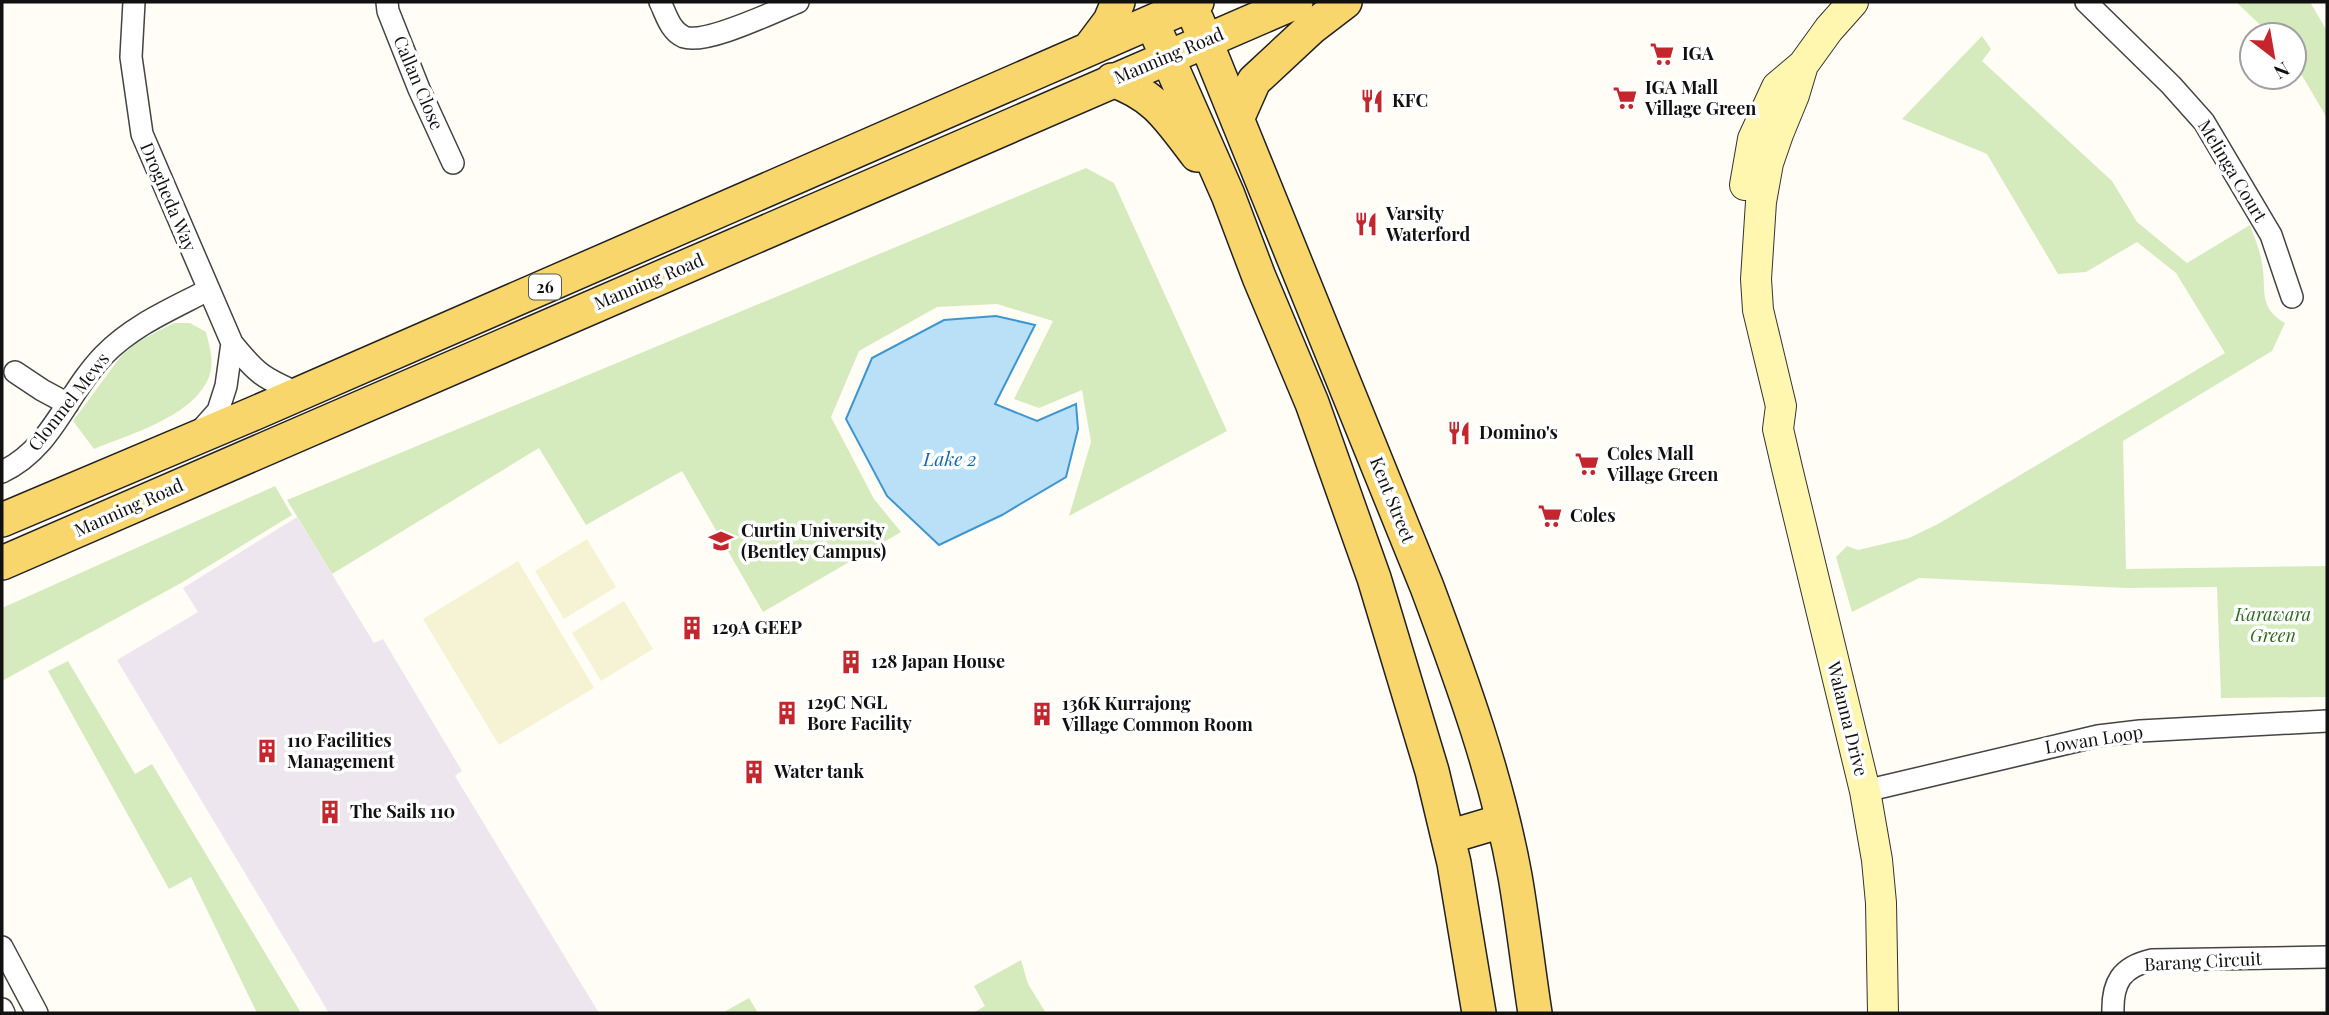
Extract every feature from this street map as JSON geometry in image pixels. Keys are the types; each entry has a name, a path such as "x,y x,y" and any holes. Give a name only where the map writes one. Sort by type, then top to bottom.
{"main road":[{"path":"1087,51 1110,21 1118,2"},
{"name":"Manning Road","path":"2,563 1296,2"},
{"path":"1238,117 1254,81 1311,28 1345,2"},
{"name":"Manning Road","path":"2,520 300,394 1087,51 1148,11 1192,3"},
{"name":"Kent Street","path":"1192,3 1441,623 1486,758 1502,821 1515,875 1535,1013"},
{"path":"1148,11 1228,195 1312,403 1374,578 1429,758 1448,837 1479,1013"},
{"path":"1112,80 1145,95 1163,112 1228,195"},
{"path":"2,569 41,547"},
{"path":"1448,837 1502,821"}],"street":[{"name":"Drogheda Way","path":"134,2 131,57 142,134 208,290 232,343 253,369 268,380 300,394"},
{"name":"Callan Close","path":"387,2 388,11 419,89 453,163"},
{"path":"660,2 671,27 684,37 704,39 798,2"},
{"name":"Walanna Drive","path":"1853,2 1803,65 1777,87 1753,139 1737,234 1742,300 1753,372 1763,411 1778,429 1865,792 1877,860 1881,903 1883,1013"},
{"name":"Melinga Court","path":"2086,2 2171,85 2204,122 2271,234 2291,297"},
{"name":"Clonmel Mews","path":"2,472 21,462 44,439 103,356 142,324 208,290"},
{"path":"192,439 218,411 226,386 232,343"},
{"path":"15,372 68,404"},
{"name":"Lowan Loop","path":"1865,792 2098,736 2327,722"},
{"path":"2,947 37,1013"},
{"name":"Barang Circuit","path":"2113,1013 2113,994 2118,980 2128,969 2142,962 2327,957"}],"shaded area":[{"path":"297,517 374,643 383,639 462,771 455,776 599,1013 329,1013 117,660 198,612 183,588"},
{"path":"587,539 616,587 564,619 535,571"},
{"path":"518,561 594,688 499,745 423,619"},
{"path":"624,601 653,649 601,681 572,633"}],"green space":[{"path":"2236,2 2310,2 2327,31 2327,118 2308,86 2308,21 2256,21"},
{"name":"Karawara Green","path":"1982,36 1991,49 1982,61 2112,181 2137,222 2187,263 2250,225 2261,258 2267,304 2270,311 2285,323 2272,351 2123,441 2126,569 2327,566 2327,697 2221,698 2217,587 2126,588 1919,578 1852,612 1836,557 1847,546 1858,550 1909,538 1938,524 2225,353 2176,273 2137,242 2086,272 2058,274 1987,154 1902,119"},
{"path":"1086,168 1114,183 1227,431 1069,516 1091,442 1082,390 1039,408 1014,399 1053,321 997,304 937,307 859,351 831,417 874,499 901,532 763,612 682,471 586,525 539,448 332,574 287,500"},
{"path":"174,323 190,323 206,332 211,369 205,385 180,410 163,420 94,449 73,421 121,356 137,342"},
{"path":"275,486 292,515 181,583 2,681 2,608"},
{"path":"68,661 135,774 152,764 301,1013 257,1013 191,877 169,889 48,671"},
{"path":"1021,960 1028,984 1046,1013 973,1013 985,1006 974,986"},
{"path":"749,998 758,1013 722,1013"}],"water":[{"name":"Lake 2","path":"996,316 1035,325 995,404 1037,421 1076,404 1078,429 1066,477 1002,515 939,545 887,496 846,419 872,358 944,320"}],"place":[{"name":"IGA","path":"1662,54"},
{"name":"IGA Mall Village Green","path":"1625,98"},
{"name":"KFC","path":"1372,101"},
{"name":"Varsity Waterford","path":"1366,224"},
{"name":"Domino's","path":"1459,433"},
{"name":"Coles Mall Village Green","path":"1587,464"},
{"name":"Coles","path":"1550,516"},
{"name":"Curtin University (Bentley Campus)","path":"721,541"},
{"name":"129A GEEP","path":"692,628"},
{"name":"128 Japan House","path":"851,662"},
{"name":"129C NGL Bore Facility","path":"787,713"},
{"name":"136K Kurrajong Village Common Room","path":"1042,714"},
{"name":"110 Facilities Management","path":"267,751"},
{"name":"Water tank","path":"754,772"},
{"name":"The Sails 110","path":"330,812"}]}
